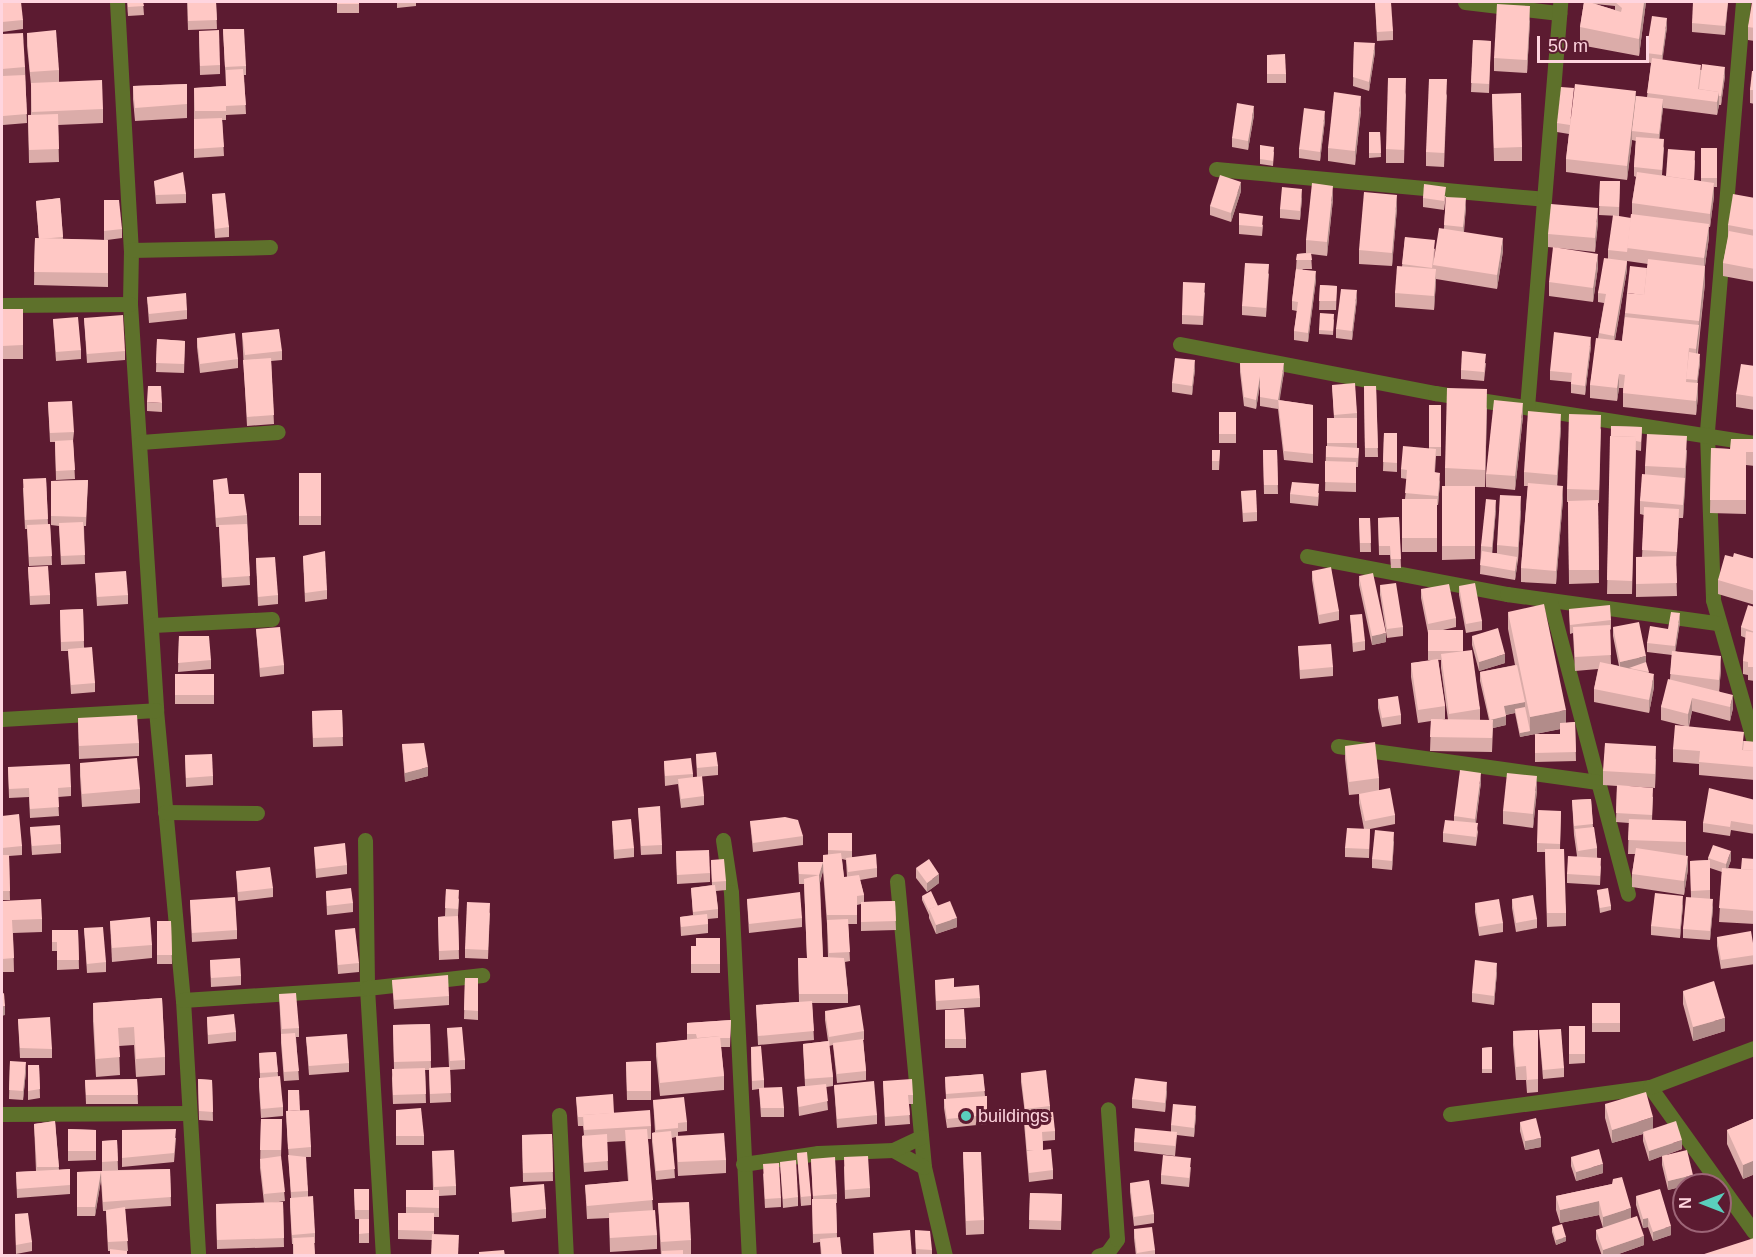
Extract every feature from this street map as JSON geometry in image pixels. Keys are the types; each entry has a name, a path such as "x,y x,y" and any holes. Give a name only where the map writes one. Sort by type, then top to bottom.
{"street":[{"path":"117,2 131,250 130,304 153,625 156,710 183,1000 198,1256"},
{"path":"1465,2 1559,7 1527,407"},
{"path":"1743,2 1707,434 1718,623 1755,742"},
{"path":"1216,169 1544,199"},
{"path":"131,250 270,248"},
{"path":"2,305 130,304"},
{"path":"1180,344 1527,407 1755,443"},
{"path":"141,442 278,432"},
{"path":"1307,556 1550,600 1718,623"},
{"path":"1550,600 1628,894"},
{"path":"153,625 272,619"},
{"path":"2,718 156,710"},
{"path":"1338,746 1599,782"},
{"path":"165,812 257,813"},
{"path":"365,840 367,988 383,1256"},
{"path":"723,840 731,892 749,1256"},
{"path":"897,881 924,1167 945,1256"},
{"path":"183,1000 367,988 482,975"},
{"path":"1450,1114 1650,1087 1755,1047"},
{"path":"1650,1087 1755,1232"},
{"path":"1098,1256 1107,1253 1117,1239 1108,1109"},
{"path":"2,1114 188,1113"},
{"path":"559,1115 566,1256"},
{"path":"743,1164 818,1153 892,1150 921,1137"},
{"path":"892,1150 924,1167"}],"building":[{"path":"2,2 21,2 23,20 2,22"},
{"path":"128,2 143,2 144,6 128,7"},
{"path":"188,2 216,2 217,20 188,21"},
{"path":"337,2 359,2 359,4 337,4"},
{"path":"1375,2 1391,2 1393,31 1377,32"},
{"path":"1584,2 1621,12 1622,8 1615,2 1644,2 1639,39 1580,27"},
{"path":"1693,2 1728,2 1725,26 1692,23"},
{"path":"1752,2 1755,2 1755,28 1748,27"},
{"path":"1497,4 1530,6 1527,60 1494,58"},
{"path":"1652,16 1667,18 1662,55 1646,53"},
{"path":"223,29 244,29 246,66 225,67"},
{"path":"56,30 59,70 30,72 27,33"},
{"path":"219,30 220,65 200,66 199,31"},
{"path":"23,33 25,67 2,69 2,34"},
{"path":"1473,40 1491,41 1489,84 1471,83"},
{"path":"1354,42 1375,43 1369,82 1353,77"},
{"path":"1285,54 1286,74 1267,74 1267,55"},
{"path":"1652,58 1701,65 1698,89 1719,92 1717,102 1647,93"},
{"path":"1702,64 1725,67 1721,96 1719,92 1699,89"},
{"path":"243,69 246,105 226,106 226,111 195,111 194,88 226,86 226,70"},
{"path":"1752,71 1755,71 1755,90 1750,90"},
{"path":"25,75 27,114 3,116 2,76"},
{"path":"1388,78 1406,78 1404,150 1386,149"},
{"path":"1429,79 1447,79 1444,153 1426,152"},
{"path":"102,80 103,109 32,112 31,83"},
{"path":"187,84 187,104 135,108 133,86"},
{"path":"1575,84 1636,91 1627,166 1566,159"},
{"path":"1561,87 1574,88 1570,125 1557,123"},
{"path":"1334,92 1361,96 1355,151 1328,148"},
{"path":"1521,93 1522,147 1494,148 1492,94"},
{"path":"1636,96 1663,99 1659,134 1632,131"},
{"path":"1237,103 1254,106 1248,141 1232,138"},
{"path":"1304,108 1325,111 1320,152 1299,149"},
{"path":"58,114 59,149 29,150 28,115"},
{"path":"222,118 224,147 194,149 194,119"},
{"path":"1369,132 1380,132 1381,153 1369,153"},
{"path":"1636,137 1664,139 1662,170 1634,167"},
{"path":"1260,145 1274,147 1273,161 1260,159"},
{"path":"1701,148 1717,148 1717,178 1701,178"},
{"path":"1668,149 1695,151 1694,180 1666,176"},
{"path":"183,172 186,194 156,195 154,181"},
{"path":"1637,172 1714,183 1710,214 1632,203"},
{"path":"1220,175 1241,182 1231,213 1210,206"},
{"path":"1600,181 1620,181 1619,207 1599,206"},
{"path":"1312,183 1333,186 1327,242 1306,240"},
{"path":"1424,184 1446,187 1444,201 1423,198"},
{"path":"1282,187 1302,189 1300,211 1280,209"},
{"path":"1364,192 1397,195 1392,253 1359,250"},
{"path":"225,193 229,227 215,229 212,194"},
{"path":"1733,194 1755,198 1755,230 1728,225"},
{"path":"1446,197 1466,198 1463,227 1444,225"},
{"path":"60,198 63,237 39,239 36,201"},
{"path":"104,200 119,200 122,229 104,231"},
{"path":"1551,204 1598,208 1595,238 1548,234"},
{"path":"1239,213 1263,216 1262,227 1239,225"},
{"path":"1631,214 1709,224 1704,258 1627,248"},
{"path":"1613,215 1631,218 1627,252 1608,250"},
{"path":"1439,228 1503,238 1497,275 1433,265"},
{"path":"1729,231 1755,236 1755,269 1723,263"},
{"path":"1405,237 1435,240 1432,268 1402,264"},
{"path":"35,238 108,240 108,273 34,272"},
{"path":"1553,247 1598,254 1593,288 1549,282"},
{"path":"1311,253 1312,260 1296,260 1297,254"},
{"path":"1604,258 1627,261 1614,336 1599,333 1606,294 1598,293"},
{"path":"1648,259 1705,266 1699,321 1625,313 1627,293 1644,295"},
{"path":"1245,263 1269,264 1266,308 1242,306"},
{"path":"1397,266 1436,269 1434,296 1395,293"},
{"path":"1630,266 1647,268 1644,295 1627,293"},
{"path":"1296,269 1316,271 1308,333 1294,331 1298,302 1292,301"},
{"path":"1183,282 1205,283 1203,316 1182,315"},
{"path":"1320,285 1337,286 1336,301 1319,301"},
{"path":"1341,289 1357,290 1352,331 1336,329"},
{"path":"186,293 187,310 149,314 147,297"},
{"path":"2,309 23,309 23,345 2,346"},
{"path":"1320,313 1334,314 1333,331 1319,330"},
{"path":"123,315 125,351 87,354 84,318"},
{"path":"78,317 81,350 56,352 53,319"},
{"path":"1625,317 1699,325 1696,349 1689,348 1686,382 1698,383 1696,401 1623,393 1625,375 1619,374 1617,388 1590,385 1596,338 1622,341"},
{"path":"279,329 282,351 245,355 242,333"},
{"path":"1554,332 1591,337 1585,386 1571,384 1572,373 1550,371"},
{"path":"235,333 238,359 200,364 197,338"},
{"path":"157,339 185,341 184,364 156,363"},
{"path":"1462,351 1486,354 1484,372 1461,370"},
{"path":"1689,352 1700,354 1697,380 1686,379"},
{"path":"271,358 274,415 247,417 243,360"},
{"path":"1175,358 1195,360 1192,386 1172,383"},
{"path":"1240,363 1284,363 1278,400 1260,397 1260,376 1256,400 1244,397"},
{"path":"1741,364 1755,366 1755,397 1736,394"},
{"path":"1355,383 1357,413 1334,415 1332,385"},
{"path":"148,386 161,386 162,403 147,402"},
{"path":"1364,386 1376,386 1378,448 1365,448"},
{"path":"1447,388 1487,389 1485,470 1445,468"},
{"path":"1278,400 1313,405 1313,454 1284,451"},
{"path":"1494,400 1523,403 1515,476 1486,474"},
{"path":"72,401 74,432 50,433 48,402"},
{"path":"1429,405 1441,405 1441,447 1429,447"},
{"path":"1528,411 1561,414 1557,475 1524,472"},
{"path":"1219,412 1236,412 1236,434 1219,434"},
{"path":"1569,414 1601,415 1599,490 1567,489"},
{"path":"1327,418 1357,418 1357,443 1327,443"},
{"path":"1611,426 1642,427 1641,442 1636,441 1636,437 1611,436"},
{"path":"1384,433 1397,433 1397,463 1383,462"},
{"path":"1647,434 1687,436 1685,468 1645,466"},
{"path":"1610,436 1636,437 1632,581 1607,580"},
{"path":"1731,439 1755,439 1755,452 1746,452 1746,500 1710,500 1711,448 1730,449"},
{"path":"73,440 75,470 56,471 55,441"},
{"path":"1326,446 1359,448 1358,458 1326,457"},
{"path":"1403,446 1436,449 1434,472 1440,473 1438,496 1405,493 1407,470 1401,469"},
{"path":"1212,450 1220,450 1219,461 1212,461"},
{"path":"1263,450 1277,450 1278,485 1264,485"},
{"path":"1325,461 1356,462 1356,483 1325,482"},
{"path":"299,473 321,473 321,516 299,516"},
{"path":"1642,474 1685,478 1683,505 1640,501"},
{"path":"46,478 48,519 25,520 23,479"},
{"path":"227,478 229,494 244,494 247,515 216,518 213,480"},
{"path":"88,480 86,517 51,516 51,481"},
{"path":"1292,482 1319,484 1318,497 1290,494"},
{"path":"1528,483 1563,486 1556,571 1521,568"},
{"path":"1442,486 1475,486 1475,546 1442,546"},
{"path":"1256,490 1257,512 1243,513 1241,491"},
{"path":"1500,495 1521,496 1518,547 1497,545"},
{"path":"1402,499 1437,499 1437,538 1402,538"},
{"path":"1486,499 1496,500 1492,547 1481,546"},
{"path":"1598,500 1599,570 1569,570 1568,501"},
{"path":"1644,507 1679,509 1677,552 1642,550"},
{"path":"1399,517 1401,559 1391,559 1390,546 1379,546 1378,518"},
{"path":"1359,518 1370,518 1371,543 1360,543"},
{"path":"83,522 85,555 61,556 59,523"},
{"path":"50,524 52,556 29,557 27,525"},
{"path":"247,524 250,576 222,578 219,525"},
{"path":"325,551 327,590 305,593 303,556"},
{"path":"1482,551 1517,557 1515,571 1480,565"},
{"path":"1734,553 1755,559 1755,591 1718,580 1725,555 1733,557"},
{"path":"1676,556 1677,583 1636,584 1636,557"},
{"path":"275,557 278,595 258,597 256,558"},
{"path":"48,566 50,595 30,596 28,567"},
{"path":"1331,567 1339,611 1319,615 1312,571"},
{"path":"126,571 128,595 97,597 95,573"},
{"path":"1373,573 1386,633 1372,636 1359,576"},
{"path":"1396,583 1403,627 1387,629 1380,585"},
{"path":"1475,583 1482,621 1466,624 1459,586"},
{"path":"1449,584 1456,618 1428,624 1421,589"},
{"path":"1544,604 1566,710 1530,717 1508,612"},
{"path":"1610,605 1611,620 1570,625 1569,609"},
{"path":"1748,605 1755,607 1755,632 1741,627"},
{"path":"83,609 84,641 61,642 60,610"},
{"path":"1671,612 1680,613 1675,646 1647,643 1650,626 1668,629"},
{"path":"1362,614 1365,641 1353,643 1350,615"},
{"path":"1639,622 1646,656 1620,662 1613,627"},
{"path":"1610,625 1611,655 1575,657 1573,627"},
{"path":"280,627 284,665 260,668 256,629"},
{"path":"1498,628 1505,654 1479,662 1472,636"},
{"path":"1428,630 1463,630 1463,651 1428,651"},
{"path":"1746,631 1755,633 1755,667 1748,667 1748,662 1743,661"},
{"path":"179,636 209,636 211,660 178,663"},
{"path":"1331,644 1333,667 1300,670 1298,646"},
{"path":"92,647 95,683 71,685 68,649"},
{"path":"1472,650 1480,709 1449,714 1441,654"},
{"path":"1672,651 1721,656 1719,680 1670,674"},
{"path":"1438,659 1445,706 1418,710 1411,663"},
{"path":"1600,662 1654,674 1649,700 1594,689"},
{"path":"1646,662 1649,672 1629,668"},
{"path":"1517,665 1525,702 1504,706 1506,716 1490,720 1480,672"},
{"path":"175,674 214,674 214,695 175,695"},
{"path":"1668,679 1733,695 1730,707 1692,698 1688,714 1661,707"},
{"path":"1398,696 1401,715 1382,718 1378,699"},
{"path":"1525,707 1530,731 1520,733 1515,709"},
{"path":"342,710 343,737 313,738 312,711"},
{"path":"137,715 139,743 79,746 78,718"},
{"path":"1431,719 1493,720 1492,738 1430,737"},
{"path":"1575,722 1576,752 1535,753 1535,734 1560,734 1560,723"},
{"path":"1675,725 1744,732 1742,750 1755,751 1755,767 1699,762 1700,751 1673,749"},
{"path":"1744,741 1755,742 1754,751 1743,750"},
{"path":"1375,742 1379,778 1349,782 1345,746"},
{"path":"424,743 428,767 405,773 402,744"},
{"path":"1605,743 1656,746 1655,774 1603,771"},
{"path":"716,752 718,766 697,768 696,754"},
{"path":"212,754 213,776 186,778 185,755"},
{"path":"137,758 140,789 82,794 80,763"},
{"path":"691,758 693,774 665,776 664,761"},
{"path":"70,764 71,787 58,788 59,807 30,809 29,788 9,789 8,767"},
{"path":"1460,770 1481,773 1475,819 1454,816"},
{"path":"1507,773 1537,776 1533,814 1503,811"},
{"path":"702,776 704,796 681,799 678,779"},
{"path":"1617,785 1653,788 1652,815 1616,813"},
{"path":"1390,788 1395,815 1365,821 1359,794"},
{"path":"1709,788 1755,800 1755,825 1731,821 1730,827 1703,823"},
{"path":"1591,799 1593,824 1574,826 1572,800"},
{"path":"660,806 662,845 641,846 638,808"},
{"path":"1538,810 1561,811 1560,844 1537,843"},
{"path":"19,814 22,846 2,848 2,816"},
{"path":"785,817 798,820 803,836 753,843 750,821"},
{"path":"631,819 634,848 614,850 612,821"},
{"path":"1629,819 1686,821 1686,842 1628,840"},
{"path":"1445,820 1478,823 1476,837 1443,833"},
{"path":"60,825 61,844 32,846 30,827"},
{"path":"1594,827 1597,848 1578,851 1575,829"},
{"path":"1347,828 1370,829 1369,849 1345,848"},
{"path":"1375,830 1394,832 1392,861 1372,859"},
{"path":"828,833 852,833 852,851 828,850"},
{"path":"345,843 347,865 316,869 314,847"},
{"path":"1713,845 1731,851 1726,864 1708,858"},
{"path":"1636,848 1688,856 1684,881 1632,874"},
{"path":"1545,849 1564,849 1566,913 1547,913"},
{"path":"709,850 710,873 677,875 676,851"},
{"path":"841,853 844,877 859,875 864,895 857,896 857,915 827,915 823,855"},
{"path":"876,854 877,868 848,872 846,858"},
{"path":"2,855 9,855 10,891 2,891"},
{"path":"1568,856 1601,858 1600,876 1567,874"},
{"path":"1742,858 1755,859 1755,870 1741,869"},
{"path":"724,859 726,881 712,882 711,860"},
{"path":"929,859 939,874 927,883 916,868"},
{"path":"1710,860 1710,890 1691,891 1690,861"},
{"path":"798,862 823,862 819,875 799,874"},
{"path":"270,867 273,888 238,892 236,871"},
{"path":"1722,868 1755,870 1755,911 1719,908"},
{"path":"819,875 823,957 844,958 848,994 799,994 798,958 807,958 804,879"},
{"path":"715,885 718,909 693,912 691,888"},
{"path":"351,888 353,903 327,906 326,891"},
{"path":"1608,888 1611,906 1600,908 1597,890"},
{"path":"446,889 459,890 458,909 445,908"},
{"path":"931,891 938,906 929,911 922,896"},
{"path":"800,892 802,918 749,924 747,899"},
{"path":"1655,893 1683,896 1680,929 1651,926"},
{"path":"1533,895 1537,919 1516,923 1512,899"},
{"path":"235,897 237,930 192,933 190,900"},
{"path":"1686,897 1713,899 1710,931 1683,929"},
{"path":"41,899 42,919 12,920 14,958 2,959 2,901"},
{"path":"1499,899 1503,923 1479,927 1475,903"},
{"path":"895,901 896,921 861,922 861,902"},
{"path":"950,901 957,918 936,925 929,909"},
{"path":"467,902 490,903 488,950 465,949"},
{"path":"707,914 708,924 681,927 680,917"},
{"path":"458,916 459,950 439,951 438,917"},
{"path":"150,917 152,945 112,948 110,921"},
{"path":"848,919 850,952 829,953 827,920"},
{"path":"157,921 171,921 172,955 157,955"},
{"path":"103,927 106,962 87,964 84,928"},
{"path":"355,928 359,963 338,965 335,930"},
{"path":"52,930 78,930 79,960 57,960 57,942 52,942"},
{"path":"1751,931 1755,955 1721,960 1717,937"},
{"path":"696,938 720,938 720,964 691,964 691,946 696,946"},
{"path":"240,958 241,976 211,978 210,960"},
{"path":"1475,960 1497,963 1494,996 1472,993"},
{"path":"448,975 449,996 394,1000 392,980"},
{"path":"465,978 478,978 478,1011 464,1010"},
{"path":"954,978 954,987 979,985 980,998 936,1001 935,980"},
{"path":"1714,981 1725,1018 1693,1027 1683,991"},
{"path":"4,993 5,1006 2,1007 2,994"},
{"path":"296,993 299,1028 282,1029 279,994"},
{"path":"162,998 165,1057 136,1059 134,1027 118,1028 120,1057 96,1059 93,1003"},
{"path":"812,1001 814,1031 758,1036 756,1005"},
{"path":"1592,1003 1620,1003 1620,1023 1592,1023"},
{"path":"860,1005 864,1031 829,1037 825,1011"},
{"path":"964,1009 966,1039 945,1039 945,1010"},
{"path":"234,1014 236,1032 208,1035 207,1017"},
{"path":"50,1017 52,1049 20,1048 18,1019"},
{"path":"731,1020 730,1038 720,1038 720,1036 697,1038 696,1034 687,1034 687,1023"},
{"path":"430,1024 431,1061 394,1062 393,1025"},
{"path":"1569,1026 1585,1026 1585,1054 1569,1054"},
{"path":"462,1027 465,1060 450,1061 447,1028"},
{"path":"1561,1029 1564,1068 1543,1070 1539,1030"},
{"path":"1538,1030 1538,1079 1527,1080 1526,1066 1516,1067 1513,1031"},
{"path":"295,1033 299,1071 284,1072 281,1034"},
{"path":"347,1034 349,1063 309,1066 306,1037"},
{"path":"720,1036 724,1076 660,1083 656,1043"},
{"path":"863,1039 866,1071 837,1074 833,1043"},
{"path":"829,1041 833,1077 805,1079 803,1044"},
{"path":"761,1046 764,1080 752,1081 751,1047"},
{"path":"1492,1047 1492,1069 1482,1069 1482,1048"},
{"path":"276,1052 278,1072 260,1073 259,1053"},
{"path":"10,1061 26,1062 23,1091 9,1090"},
{"path":"651,1061 651,1091 627,1091 626,1062"},
{"path":"28,1065 39,1065 40,1089 28,1091"},
{"path":"450,1067 451,1093 430,1094 429,1068"},
{"path":"425,1068 426,1094 393,1095 392,1069"},
{"path":"1046,1070 1050,1106 1025,1109 1021,1073"},
{"path":"983,1074 985,1091 946,1094 945,1077"},
{"path":"280,1076 283,1107 261,1109 259,1078"},
{"path":"1135,1078 1167,1082 1165,1103 1132,1099"},
{"path":"137,1079 138,1095 86,1095 85,1080"},
{"path":"198,1079 212,1080 213,1112 199,1111"},
{"path":"912,1079 913,1095 908,1095 910,1115 885,1117 883,1081"},
{"path":"874,1081 877,1115 837,1119 834,1085"},
{"path":"826,1084 828,1101 799,1107 797,1087"},
{"path":"782,1087 784,1108 761,1108 759,1088"},
{"path":"288,1090 299,1090 300,1110 288,1111"},
{"path":"1646,1092 1653,1117 1612,1130 1605,1104"},
{"path":"613,1094 614,1113 578,1117 576,1097"},
{"path":"987,1096 987,1115 947,1119 944,1099"},
{"path":"684,1097 687,1122 678,1123 678,1128 656,1130 653,1100"},
{"path":"1173,1104 1196,1106 1194,1128 1171,1125"},
{"path":"421,1108 424,1136 396,1136 396,1110"},
{"path":"309,1110 311,1147 288,1149 286,1111"},
{"path":"650,1110 651,1126 584,1130 583,1115"},
{"path":"1053,1112 1055,1131 1042,1132 1043,1150 1051,1149 1053,1170 1029,1173 1027,1151 1034,1151 1027,1150 1024,1114"},
{"path":"1536,1118 1541,1138 1525,1141 1520,1122"},
{"path":"1755,1118 1755,1160 1743,1165 1727,1130"},
{"path":"261,1119 282,1119 281,1150 260,1150"},
{"path":"55,1121 59,1167 37,1167 34,1124"},
{"path":"1676,1121 1682,1140 1649,1151 1643,1132"},
{"path":"1135,1128 1177,1132 1175,1146 1134,1142"},
{"path":"68,1129 96,1130 96,1151 68,1151"},
{"path":"176,1129 174,1153 122,1158 122,1130"},
{"path":"647,1129 653,1200 587,1206 585,1185 629,1181 625,1130"},
{"path":"671,1131 675,1169 656,1171 652,1133"},
{"path":"724,1133 726,1160 678,1162 676,1136"},
{"path":"552,1134 553,1172 523,1173 522,1135"},
{"path":"607,1134 608,1161 584,1163 582,1136"},
{"path":"117,1140 118,1161 102,1162 102,1141"},
{"path":"1599,1149 1603,1164 1576,1172 1571,1157"},
{"path":"454,1150 456,1186 434,1187 432,1151"},
{"path":"1687,1150 1693,1173 1672,1173 1672,1180 1668,1181 1662,1156"},
{"path":"807,1152 811,1196 801,1197 797,1153"},
{"path":"963,1152 981,1152 984,1220 966,1221"},
{"path":"288,1155 306,1157 308,1191 291,1192"},
{"path":"1163,1155 1191,1158 1189,1178 1161,1175"},
{"path":"281,1156 285,1192 264,1194 260,1159"},
{"path":"868,1156 870,1188 845,1190 844,1157"},
{"path":"835,1157 837,1194 813,1196 811,1159"},
{"path":"796,1160 798,1197 783,1199 780,1162"},
{"path":"779,1163 781,1198 765,1199 763,1164"},
{"path":"70,1169 70,1185 17,1189 16,1172"},
{"path":"170,1169 171,1197 103,1202 101,1171"},
{"path":"101,1171 95,1207 77,1207 77,1172"},
{"path":"1622,1177 1631,1208 1603,1217 1599,1201 1560,1210 1556,1196 1612,1184 1613,1179"},
{"path":"1149,1180 1154,1214 1134,1217 1130,1183"},
{"path":"544,1184 546,1209 512,1213 510,1187"},
{"path":"354,1189 369,1189 369,1210 355,1210"},
{"path":"1660,1189 1671,1226 1653,1232 1648,1218 1643,1219 1636,1196"},
{"path":"406,1190 439,1190 439,1208 406,1207"},
{"path":"1030,1193 1062,1194 1061,1221 1029,1220"},
{"path":"313,1196 315,1233 292,1235 290,1198"},
{"path":"812,1199 836,1199 837,1233 813,1234"},
{"path":"283,1202 284,1238 217,1240 216,1204"},
{"path":"689,1202 691,1240 661,1242 658,1203"},
{"path":"125,1207 128,1241 108,1242 106,1210"},
{"path":"655,1210 657,1235 610,1238 609,1213"},
{"path":"28,1213 32,1242 16,1245 15,1214"},
{"path":"398,1213 434,1213 434,1231 398,1230"},
{"path":"1637,1216 1644,1236 1603,1250 1596,1230"},
{"path":"359,1219 369,1219 369,1233 359,1234"},
{"path":"1562,1224 1566,1237 1556,1240 1552,1227"},
{"path":"1152,1227 1155,1250 1137,1253 1134,1229"},
{"path":"910,1230 912,1256 874,1256 873,1233"},
{"path":"915,1230 930,1231 932,1250 916,1249"},
{"path":"432,1234 459,1235 458,1256 431,1256"},
{"path":"314,1237 315,1256 294,1256 293,1238"},
{"path":"840,1237 842,1256 822,1256 820,1239"},
{"path":"1754,1238 1755,1256 1698,1256"},
{"path":"110,1249 127,1251 127,1256 110,1256"},
{"path":"504,1250 505,1256 479,1256 479,1252"},
{"path":"683,1250 683,1256 662,1256 662,1251"}],"place":[{"name":"buildings","path":"966,1116"}]}
